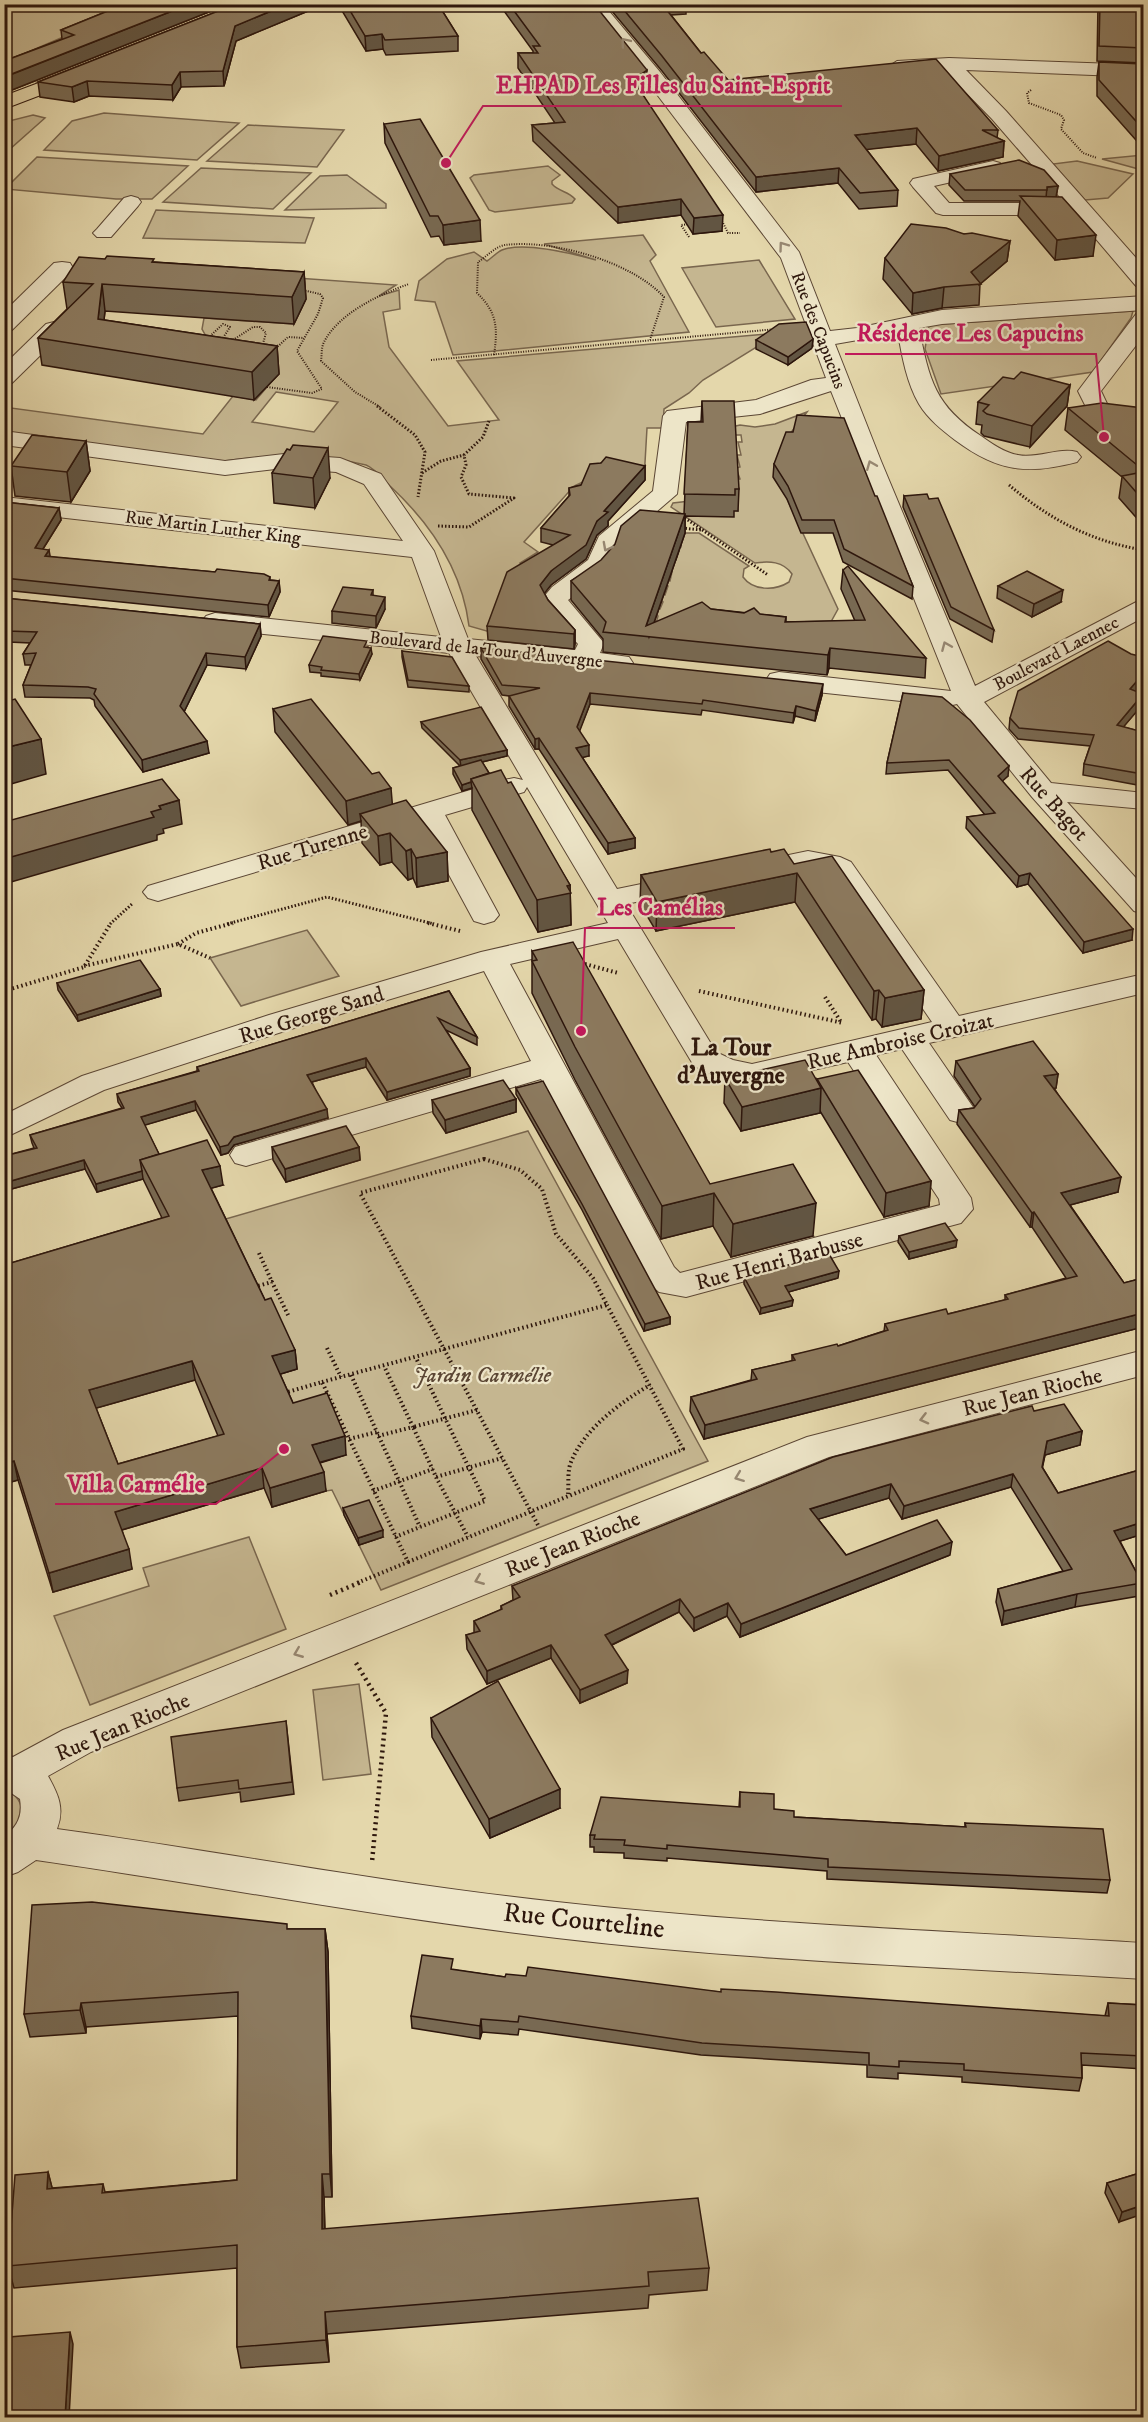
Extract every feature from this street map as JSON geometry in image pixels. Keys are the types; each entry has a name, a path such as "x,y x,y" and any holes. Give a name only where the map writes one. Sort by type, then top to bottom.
{"main road":[{"path":"4,103 98,62"}],"street":[{"name":"Rue des Capucins","path":"593,4 653,76 790,257 841,383 869,461 968,700"},
{"path":"949,64 1036,158 1143,281"},
{"path":"882,69 949,64 1055,66 1143,71"},
{"path":"1036,158 920,183 944,209 1081,209"},
{"path":"104,233 131,202"},
{"path":"4,325 62,268"},
{"path":"820,332 857,335 942,316 1143,303"},
{"path":"1143,319 1089,391 1101,416 1143,422"},
{"path":"907,323 912,350 932,406 955,430 1008,461 1039,464 1069,457"},
{"path":"4,378 54,329"},
{"path":"585,659 591,643 559,608 555,599 561,592 590,573 600,562 608,541 662,497 675,416 760,407 819,385 841,383"},
{"path":"4,438 225,468 284,460 340,465 373,479 422,551 458,646"},
{"name":"Rue Martin Luther King","path":"4,504 422,551"},
{"name":"Boulevard Laennec","path":"968,700 1040,664 1143,606"},
{"name":"Boulevard de la Tour d'Auvergne","path":"192,618 644,666"},
{"name":"Rue Ambroise Croizat","path":"458,646 536,780 705,1059 724,1068 752,1074 855,1038 910,1038 1143,983"},
{"path":"749,677 968,700"},
{"name":"Rue Bagot","path":"968,700 1042,791 1143,905"},
{"name":"Rue Turenne","path":"158,892 536,780"},
{"path":"1042,791 1143,801"},
{"path":"429,811 475,924"},
{"path":"609,899 808,859 826,860 841,868 952,1028"},
{"name":"Rue George Sand","path":"4,1128 93,1083 280,1022 492,959 627,928"},
{"name":"Rue Henri Barbusse","path":"492,959 661,1275 671,1284 686,1285 949,1215 957,1209 956,1198 855,1038"},
{"path":"910,1038 962,1113"},
{"path":"246,1155 550,1066"},
{"name":"Rue Jean Rioche","path":"11,1772 77,1741 820,1446 1143,1362"},
{"path":"11,1772 31,1783 40,1796 43,1811 39,1827 17,1851"},
{"name":"Rue Courteline","path":"17,1851 630,1928 1143,1961"}],"path":[{"path":"98,62 211,14"},
{"path":"1033,88 1027,93 1029,103 1061,115 1064,120 1060,129 1083,153 1097,158"},
{"path":"722,221 731,219"},
{"path":"689,237 681,225 701,223"},
{"path":"494,354 497,333 495,312 477,293 478,262 503,245 574,251 642,276 656,285 664,297 650,340"},
{"path":"409,284 396,288 339,323 322,344 321,361 355,392 388,412 415,435 425,452 417,503"},
{"path":"267,387 312,393 322,389 318,381 303,366 297,351 318,314 323,298 320,294 295,290"},
{"path":"207,338 223,324 230,327 223,339 229,341 237,340 253,327 265,329 266,333 261,346 265,350 273,350 288,337 304,338"},
{"path":"431,360 650,340 820,332"},
{"path":"422,473 441,461 464,455 482,441 488,431 489,421"},
{"path":"432,519 439,526 469,527 514,498 469,494 461,477 466,465 464,455"},
{"path":"1008,461 1000,473 1033,507 1094,538 1125,548 1143,550"},
{"path":"662,497 768,575"},
{"path":"84,967 91,959 113,917 127,906 158,892"},
{"path":"4,991 84,967 178,944 196,933 327,897 475,924"},
{"path":"178,944 210,958"},
{"path":"579,961 588,966 842,1023"},
{"path":"825,997 855,1038"},
{"path":"330,1595 468,1537 529,1511 568,1494 683,1449 593,1278 556,1234 542,1189 520,1170 484,1159 360,1193 445,1350 529,1511 539,1528"},
{"path":"259,1253 289,1317"},
{"path":"245,1290 272,1282"},
{"path":"282,1394 607,1305"},
{"path":"327,1348 340,1377"},
{"path":"395,1537 485,1501 416,1358"},
{"path":"384,1366 436,1477 468,1537"},
{"path":"351,1375 420,1527"},
{"path":"322,1382 408,1562"},
{"path":"568,1494 571,1462 590,1435 628,1396 650,1385"},
{"path":"349,1439 413,1427 477,1410"},
{"path":"436,1477 502,1458"},
{"path":"373,1491 433,1469"},
{"path":"331,1640 355,1662 386,1713 369,1894"}],"green space":[{"path":"5,5 138,5 5,62"},
{"path":"104,113 239,123 197,160 44,150 72,121"},
{"path":"33,115 45,118 10,149 5,150 5,122"},
{"path":"248,125 344,130 317,167 207,161"},
{"path":"1143,155 1142,170 1102,159"},
{"path":"37,157 188,166 152,199 116,199 5,189"},
{"path":"1077,161 1133,174 1108,198 1085,200 1053,164"},
{"path":"548,166 560,175 552,181 552,184 572,196 575,199 572,203 495,212 489,210 470,178 474,175"},
{"path":"201,168 311,173 273,209 163,202"},
{"path":"347,175 386,204 386,208 285,210 320,176"},
{"path":"156,210 314,218 305,243 143,238"},
{"path":"643,235 656,255 650,261 689,332 453,355 435,302 415,300 419,281 447,259 474,252 487,261 502,250 523,247 549,249 596,260 544,244"},
{"path":"759,260 795,319 716,327 682,268"},
{"path":"83,263 396,285 379,296 399,290 400,309 383,312 389,347 448,426 499,420 457,361 779,333 703,380 689,393 664,409 663,428 647,428 644,480 606,471 574,486 524,542 538,552 520,563 530,582 490,632 469,626 459,586 442,549 405,500 366,465 331,458 295,456 224,461 5,435 4,407 203,434 233,396 256,400 278,374 207,338 202,329 204,318 294,324","holes":["276,392 338,402 314,432 252,422"]},
{"path":"1133,311 1131,318 1093,372 941,394 925,349 929,325"},
{"path":"807,412 789,435 787,499 838,609 827,629 656,623 658,616 652,615 654,608 660,609 663,602 658,600 660,594 665,595 668,586 664,585 665,581 670,581 672,572 668,571 672,560 676,560 679,551 677,547 681,547 682,533 699,533 749,566 744,569 743,577 752,585 771,588 789,582 792,574 780,564 755,563 671,507 673,503 690,501 738,511 735,480 740,479 736,468 740,467 737,455 741,455 738,442 742,442 741,435 710,435 710,432 740,425 755,427 775,424"},
{"path":"307,930 339,976 241,1006 210,958"},
{"name":"Jardin Carmélie","path":"528,1131 708,1461 381,1590 332,1490 326,1491 274,1376 297,1369 283,1339 205,1225"},
{"path":"249,1537 286,1629 90,1705 54,1616 149,1586 143,1568"},
{"path":"359,1684 371,1774 323,1780 313,1690"},
{"path":"4,1787 18,1799 23,1817 4,1841"}],"building":[{"path":"125,4 190,4 4,77 4,61 74,35 61,30"},
{"path":"236,4 288,4 235,26 223,71 180,72 172,85 87,81 72,87 38,82"},
{"path":"346,4 438,4 458,36 385,40 382,34 365,36"},
{"path":"509,4 594,4 647,70 633,80 723,215 694,218 681,199 618,207 532,125 565,122 518,53 538,53 533,46 540,46"},
{"path":"619,4 662,4 701,53 704,52 728,80 936,59 998,130 982,130 1004,141 939,156 917,128 855,135 898,190 860,193 839,168 756,177"},
{"path":"1100,4 1143,4 1143,48 1099,46"},
{"path":"1099,62 1143,64 1143,129 1099,80"},
{"path":"420,119 480,220 443,225 438,216 430,216 384,124"},
{"path":"1019,160 1044,170 1058,186 1047,187 1047,190 965,190 950,174"},
{"path":"1020,196 1062,197 1096,235 1057,240"},
{"path":"911,224 946,228 964,234 972,233 1010,241 971,272 981,284 944,287 913,293 885,258"},
{"path":"107,256 154,259 152,262 304,272 292,297 102,284 98,319 277,346 252,372 38,338 93,284 63,282 79,257 105,259"},
{"path":"806,322 813,339 788,357 756,340 779,324"},
{"path":"1021,372 1070,385 1032,426 987,414 983,411 989,405 978,402 1003,377 1014,379"},
{"path":"702,401 734,401 739,489 735,489 735,495 684,494 688,422 703,422"},
{"path":"1102,403 1143,408 1143,470 1068,408"},
{"path":"797,415 844,418 913,586 844,549 834,520 802,520 788,486 774,464 786,432 793,432"},
{"path":"32,435 86,441 67,472 11,466"},
{"path":"293,445 328,448 313,478 272,473 287,449 290,450"},
{"path":"606,457 645,466 604,511 608,512 597,521 586,545 551,571 540,585 548,600 575,630 574,634 487,626 507,572 570,535 541,528 570,495 569,488 581,485 590,464 601,463"},
{"path":"1143,472 1143,500 1122,476"},
{"path":"927,494 929,499 938,498 994,630 951,607 904,496"},
{"path":"4,502 59,508 35,548 49,550 45,556 215,572 217,569 264,574 270,577 269,580 279,581 268,605 4,578"},
{"path":"640,510 685,514 646,626 702,602 711,609 744,613 754,608 760,614 786,617 785,622 865,620 843,570 848,566 926,658 830,648 828,655 603,632 606,622 571,581 601,560 615,544 621,526"},
{"path":"1027,571 1063,590 1034,604 998,586"},
{"path":"343,587 373,590 371,595 385,597 376,616 332,611"},
{"path":"4,598 260,624 245,657 206,653 180,706 207,741 142,760 94,694 96,689 23,685 36,653 23,654 37,632 7,631 11,625 4,624"},
{"path":"323,636 367,641 364,647 371,648 359,674 321,670 322,667 309,665"},
{"path":"1108,641 1131,654 1143,657 1143,674 1130,689 1143,694 1117,725 1143,732 1143,774 1084,764 1094,735 1019,728 1010,718 1018,691"},
{"path":"481,648 823,684 816,711 796,706 794,713 703,700 702,704 590,693 577,727 589,745 576,748 635,838 608,843 539,738 535,739 509,696 540,688 502,685"},
{"path":"402,651 452,657 469,686 408,680"},
{"path":"903,693 942,697 970,720 1009,766 998,776 1133,929 1084,942 1030,873 1019,876 967,817 995,813 949,760 887,763"},
{"path":"15,699 41,739 4,748 4,702"},
{"path":"311,699 372,774 379,772 391,788 346,801 273,709"},
{"path":"481,707 507,750 460,760 421,722"},
{"path":"481,760 489,773 471,779 471,782 462,785 453,768"},
{"path":"501,770 508,783 511,782 570,885 567,886 571,893 537,900 471,779"},
{"path":"162,779 179,800 159,806 161,809 151,812 154,817 4,859 4,822"},
{"path":"406,800 447,852 416,858 411,849 406,851 390,833 378,836 360,814"},
{"path":"770,849 771,852 784,849 794,864 832,856 924,990 885,998 879,990 874,991 797,873 657,902 641,875"},
{"path":"573,942 710,1184 793,1164 816,1203 733,1224 714,1193 662,1206 575,1047 532,961 537,960 532,951"},
{"path":"140,960 160,989 77,1015 57,983"},
{"path":"449,991 477,1037 438,1018 470,1068 387,1092 366,1058 307,1075 327,1109 234,1137 228,1145 220,1147 195,1101 141,1117 159,1154 140,1160 142,1171 96,1184 84,1160 4,1183 4,1156 37,1148 30,1135 124,1108 117,1094 199,1071 197,1067"},
{"path":"1033,1041 1058,1074 1044,1076 1121,1177 1061,1193 1124,1283 1143,1278 1143,1313 705,1425 691,1397 757,1379 752,1370 795,1360 792,1355 837,1344 838,1346 888,1330 885,1324 946,1309 948,1314 1008,1299 1005,1295 1077,1276 1034,1212 1032,1213 959,1110 974,1108 981,1099 956,1061"},
{"path":"805,1060 821,1088 742,1107 725,1078"},
{"path":"858,1070 931,1181 886,1193 817,1079"},
{"path":"503,1080 516,1099 445,1120 432,1100"},
{"path":"543,1081 670,1317 645,1324 582,1204 516,1088"},
{"path":"346,1126 359,1147 285,1169 272,1147"},
{"path":"207,1140 220,1166 202,1170 265,1300 271,1298 295,1350 272,1356 293,1403 327,1393 345,1436 312,1445 324,1472 270,1488 262,1468 115,1512 129,1549 49,1573 14,1461 4,1464 4,1265 169,1216 140,1160","holes":["192,1361 224,1434 118,1464 89,1390"]},
{"path":"945,1223 957,1240 909,1252 899,1236"},
{"path":"829,1254 839,1271 785,1286 793,1300 761,1308 744,1277"},
{"path":"1064,1404 1082,1431 1047,1441 1042,1467 1058,1493 1143,1469 1143,1522 1114,1531 1142,1583 1077,1594 1004,1611 998,1589 1072,1569 1013,1474 904,1506 891,1484 810,1509 846,1555 937,1520 952,1542 741,1624 728,1603 694,1618 680,1599 605,1635 628,1670 580,1690 551,1645 487,1671 466,1635 480,1631 474,1621 502,1609 501,1606 520,1597 512,1586 833,1457 1032,1406 1034,1411"},
{"path":"369,1500 383,1530 358,1538 343,1508"},
{"path":"498,1681 560,1789 489,1819 431,1718"},
{"path":"286,1721 292,1782 239,1789 238,1780 177,1788 171,1737"},
{"path":"740,1792 774,1794 774,1809 794,1811 794,1817 966,1827 965,1823 1103,1829 1110,1880 828,1867 828,1859 667,1845 667,1849 624,1845 625,1840 594,1839 595,1835 590,1835 601,1797 740,1807"},
{"path":"92,1902 287,1924 287,1929 325,1929 330,2174 322,2174 322,2229 698,2198 709,2268 648,2272 649,2286 325,2312 326,2340 237,2347 237,2245 8,2266 15,2175 48,2172 47,2189 103,2184 102,2193 237,2180 238,1992 81,2003 80,2010 24,2014 32,1905"},
{"path":"422,1955 453,1959 451,1969 505,1977 506,1974 526,1976 528,1967 721,1992 721,1989 776,1992 1109,2016 1108,2003 1143,2005 1143,2056 1081,2053 1082,2078 964,2070 964,2064 899,2061 899,2067 869,2065 869,2053 702,2043 519,2016 518,2022 481,2019 480,2026 411,2016"},
{"path":"1143,2172 1143,2205 1122,2212 1107,2183"},
{"path":"70,2332 65,2418 4,2418 9,2337"}],"place":[{"name":"EHPAD Les Filles du Saint-Esprit","path":"446,163"},
{"name":"Résidence Les Capucins","path":"1104,437"},
{"name":"Les Camélias","path":"581,1031"},
{"name":"Villa Carmélie","path":"284,1449"}],"district":[{"name":"La Tour d'Auvergne","path":"731,1061"}]}
